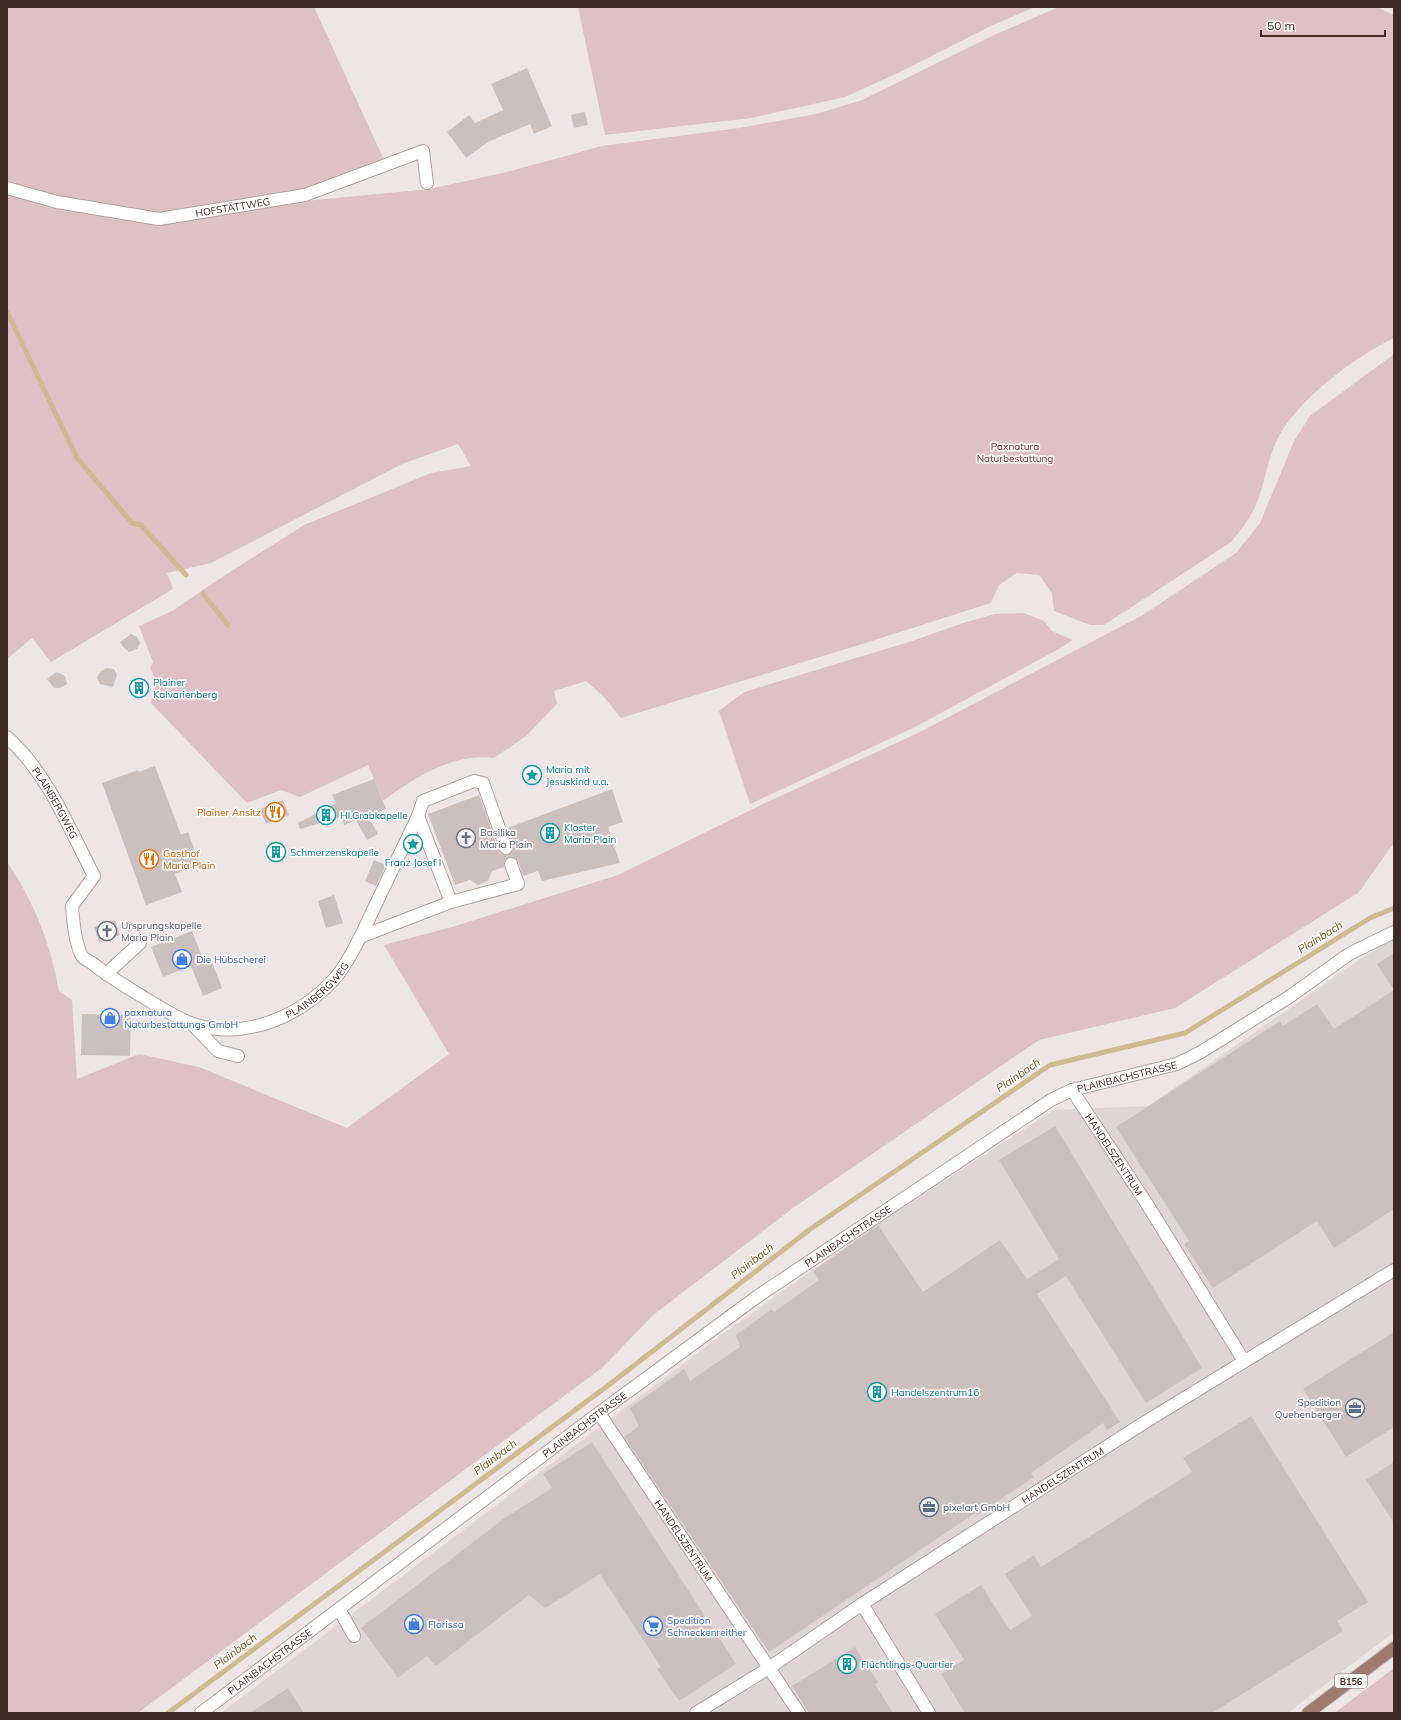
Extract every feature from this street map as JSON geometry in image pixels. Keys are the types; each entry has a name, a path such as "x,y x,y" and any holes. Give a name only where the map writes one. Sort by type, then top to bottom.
{"main road":[{"name":"B156","path":"1308,1713 1394,1648"}],"street":[{"name":"HOFSTÄTTWEG","path":"7,188 57,202 159,219 305,195 423,152 427,183"},
{"name":"PLAINBERGWEG","path":"7,737 44,780 94,876 72,906 74,928 83,957 106,974 150,1001 192,1024 210,1028 248,1028 267,1024 301,1008 338,975 360,937 418,816 422,801 474,781 483,783 506,848"},
{"path":"418,816 452,902"},
{"path":"360,937 452,902 518,884 511,864"},
{"name":"PLAINBACHSTRASSE","path":"201,1713 599,1413 758,1296 1051,1100 1072,1090 1177,1064 1201,1052 1289,998 1349,954 1394,932"},
{"path":"106,974 140,944"},
{"path":"192,1024 218,1051 238,1056"},
{"name":"HANDELSZENTRUM","path":"1072,1090 1147,1204 1244,1361"},
{"name":"HANDELSZENTRUM","path":"696,1713 769,1668 862,1604 1142,1424 1394,1270"},
{"name":"HANDELSZENTRUM","path":"599,1413 769,1668"},
{"path":"862,1604 930,1713"},
{"path":"339,1609 354,1636"},
{"path":"769,1668 799,1713"}],"shaded area":[{"path":"1394,936 1394,1632 1288,1713 221,1713 724,1333 879,1223 1054,1110 1148,1106"}],"green space":[{"path":"7,7 314,7 384,160 305,190 157,216 60,198 7,183"},
{"path":"578,7 1035,7 993,25 900,72 845,97 751,118 605,135"},
{"name":"Paxnatura Naturbestattung","path":"1059,7 1377,7 1394,15 1394,338 1363,356 1329,380 1313,394 1287,424 1274,446 1255,507 1241,530 1231,542 1104,625 1090,625 1054,611 1052,593 1039,575 1017,573 999,585 991,603 621,718 603,696 586,681 554,691 557,704 526,736 494,758 479,757 449,763 408,783 383,801 368,765 300,797 281,790 247,803 151,703 156,680 150,668 153,662 139,626 174,610 213,583 304,525 431,473 471,466 458,444 402,464 211,563 167,573 173,589 51,662 32,638 7,659 7,193 55,207 156,225 305,201 429,189 503,173 602,146 739,128 816,114 862,100 994,35"},
{"path":"1394,354 1394,843 1358,893 1175,1008 1039,1040 793,1208 652,1316 603,1367 138,1713 7,1713 7,862 26,893 40,924 51,956 59,991 72,1000 77,1079 139,1054 199,1067 347,1128 449,1054 384,945 452,927 618,875 765,803 918,733 1143,615 1236,553 1260,523 1294,441 1310,416"},
{"path":"1024,613 1044,621 1052,631 1073,640 915,727 750,804 719,711 744,692 912,641 966,622 995,614"},
{"path":"1394,1668 1394,1713 1334,1713"}],"building":[{"path":"527,68 552,126 534,134 530,124 488,142 466,158 447,132 469,115 475,123 503,110 491,84"},
{"path":"585,112 588,125 574,128 571,115"},
{"path":"131,634 137,637 140,643 137,649 129,652 120,642"},
{"path":"106,668 114,669 117,675 113,687 100,684 97,678 100,672"},
{"path":"57,672 65,676 67,684 60,688 54,688 47,679"},
{"name":"Gasthof Maria Plain","path":"155,766 181,835 188,832 200,864 175,874 182,892 146,905 102,783 138,770 139,772"},
{"path":"374,779 386,809 368,816 378,834 367,840 356,820 344,825 341,817 300,829 298,823 336,803 332,795"},
{"path":"612,789 623,822 608,827 620,863 542,881 538,871 523,876 518,861 512,857 505,859 504,867 492,871 488,881 478,885 470,880 455,885 428,814 479,795 499,850 501,854 508,855 513,849 507,828"},
{"name":"Plainer Ansitz","path":"283,800 289,815 266,824 260,809"},
{"name":"Schmerzenskapelle","path":"276,842 282,843 285,849 283,854 278,858 272,858 266,850"},
{"path":"374,860 386,865 376,886 365,881"},
{"path":"334,895 343,923 326,928 318,901"},
{"name":"Ursprungskapelle Maria Plain","path":"115,920 120,935 99,942 94,927"},
{"path":"192,931 204,961 211,959 222,988 203,996 191,966 163,977 151,947"},
{"path":"1394,953 1394,990 1377,964"},
{"path":"1394,990 1394,1209 1334,1248 1317,1221 1213,1288 1184,1244 1189,1241 1116,1127 1280,1021 1283,1026 1317,1004 1334,1029"},
{"path":"82,1014 131,1015 130,1056 81,1055"},
{"name":"Handelszentrum16","path":"1055,1126 1202,1368 1146,1403 1066,1276 1037,1294 1120,1422 1107,1430 1103,1423 1031,1473 1034,1477 977,1515 975,1513 769,1652 624,1437 639,1426 630,1408 684,1369 690,1381 740,1347 736,1335 772,1309 774,1312 819,1280 813,1271 878,1225 923,1292 1000,1240 1027,1279 1059,1259 999,1160"},
{"name":"Spedition Quehenberger","path":"1394,1332 1394,1427 1346,1457 1303,1389"},
{"path":"1251,1416 1368,1602 1337,1621 1343,1631 1212,1713 965,1713 941,1674 964,1660 935,1614 981,1585 1010,1630 1032,1616 1005,1574 1034,1555 1041,1567 1192,1472 1183,1458"},
{"path":"592,1442 736,1664 679,1701 657,1669 661,1667 600,1574 545,1608 529,1595 436,1666 427,1656 398,1678 361,1628 506,1517 552,1488 543,1474"},
{"path":"1394,1462 1394,1523 1366,1480"},
{"name":"Flüchtlings-Quartier","path":"855,1647 878,1682 875,1684 893,1713 809,1713 792,1686"},
{"path":"288,1688 304,1713 250,1713"}],"waterway":[{"path":"7,312 77,458 132,523 141,525 186,575"},
{"path":"203,594 228,625"},
{"name":"Plainbach","path":"168,1713 614,1381 809,1230 1050,1065 1185,1033 1370,918 1394,908"}],"place":[{"name":"Plainer Kalvarienberg","path":"139,688"},
{"name":"Maria mit Jesuskind u.a.","path":"532,775"},
{"name":"Plainer Ansitz","path":"275,812"},
{"name":"Hl.Grabkapelle","path":"326,815"},
{"name":"Kloster Maria Plain","path":"550,833"},
{"name":"Basilika Maria Plain","path":"466,838"},
{"name":"Franz Josef I","path":"413,844"},
{"name":"Schmerzenskapelle","path":"276,852"},
{"name":"Gasthof Maria Plain","path":"149,859"},
{"name":"Ursprungskapelle Maria Plain","path":"107,931"},
{"name":"Die Hübscherei","path":"182,959"},
{"name":"paxnatura Naturbestattungs GmbH","path":"110,1018"},
{"name":"Handelszentrum16","path":"877,1392"},
{"name":"Spedition Quehenberger","path":"1355,1408"},
{"name":"pixelart GmbH","path":"929,1507"},
{"name":"Florissa","path":"414,1624"},
{"name":"Spedition Schneckenreither","path":"653,1626"},
{"name":"Flüchtlings-Quartier","path":"847,1664"}]}
